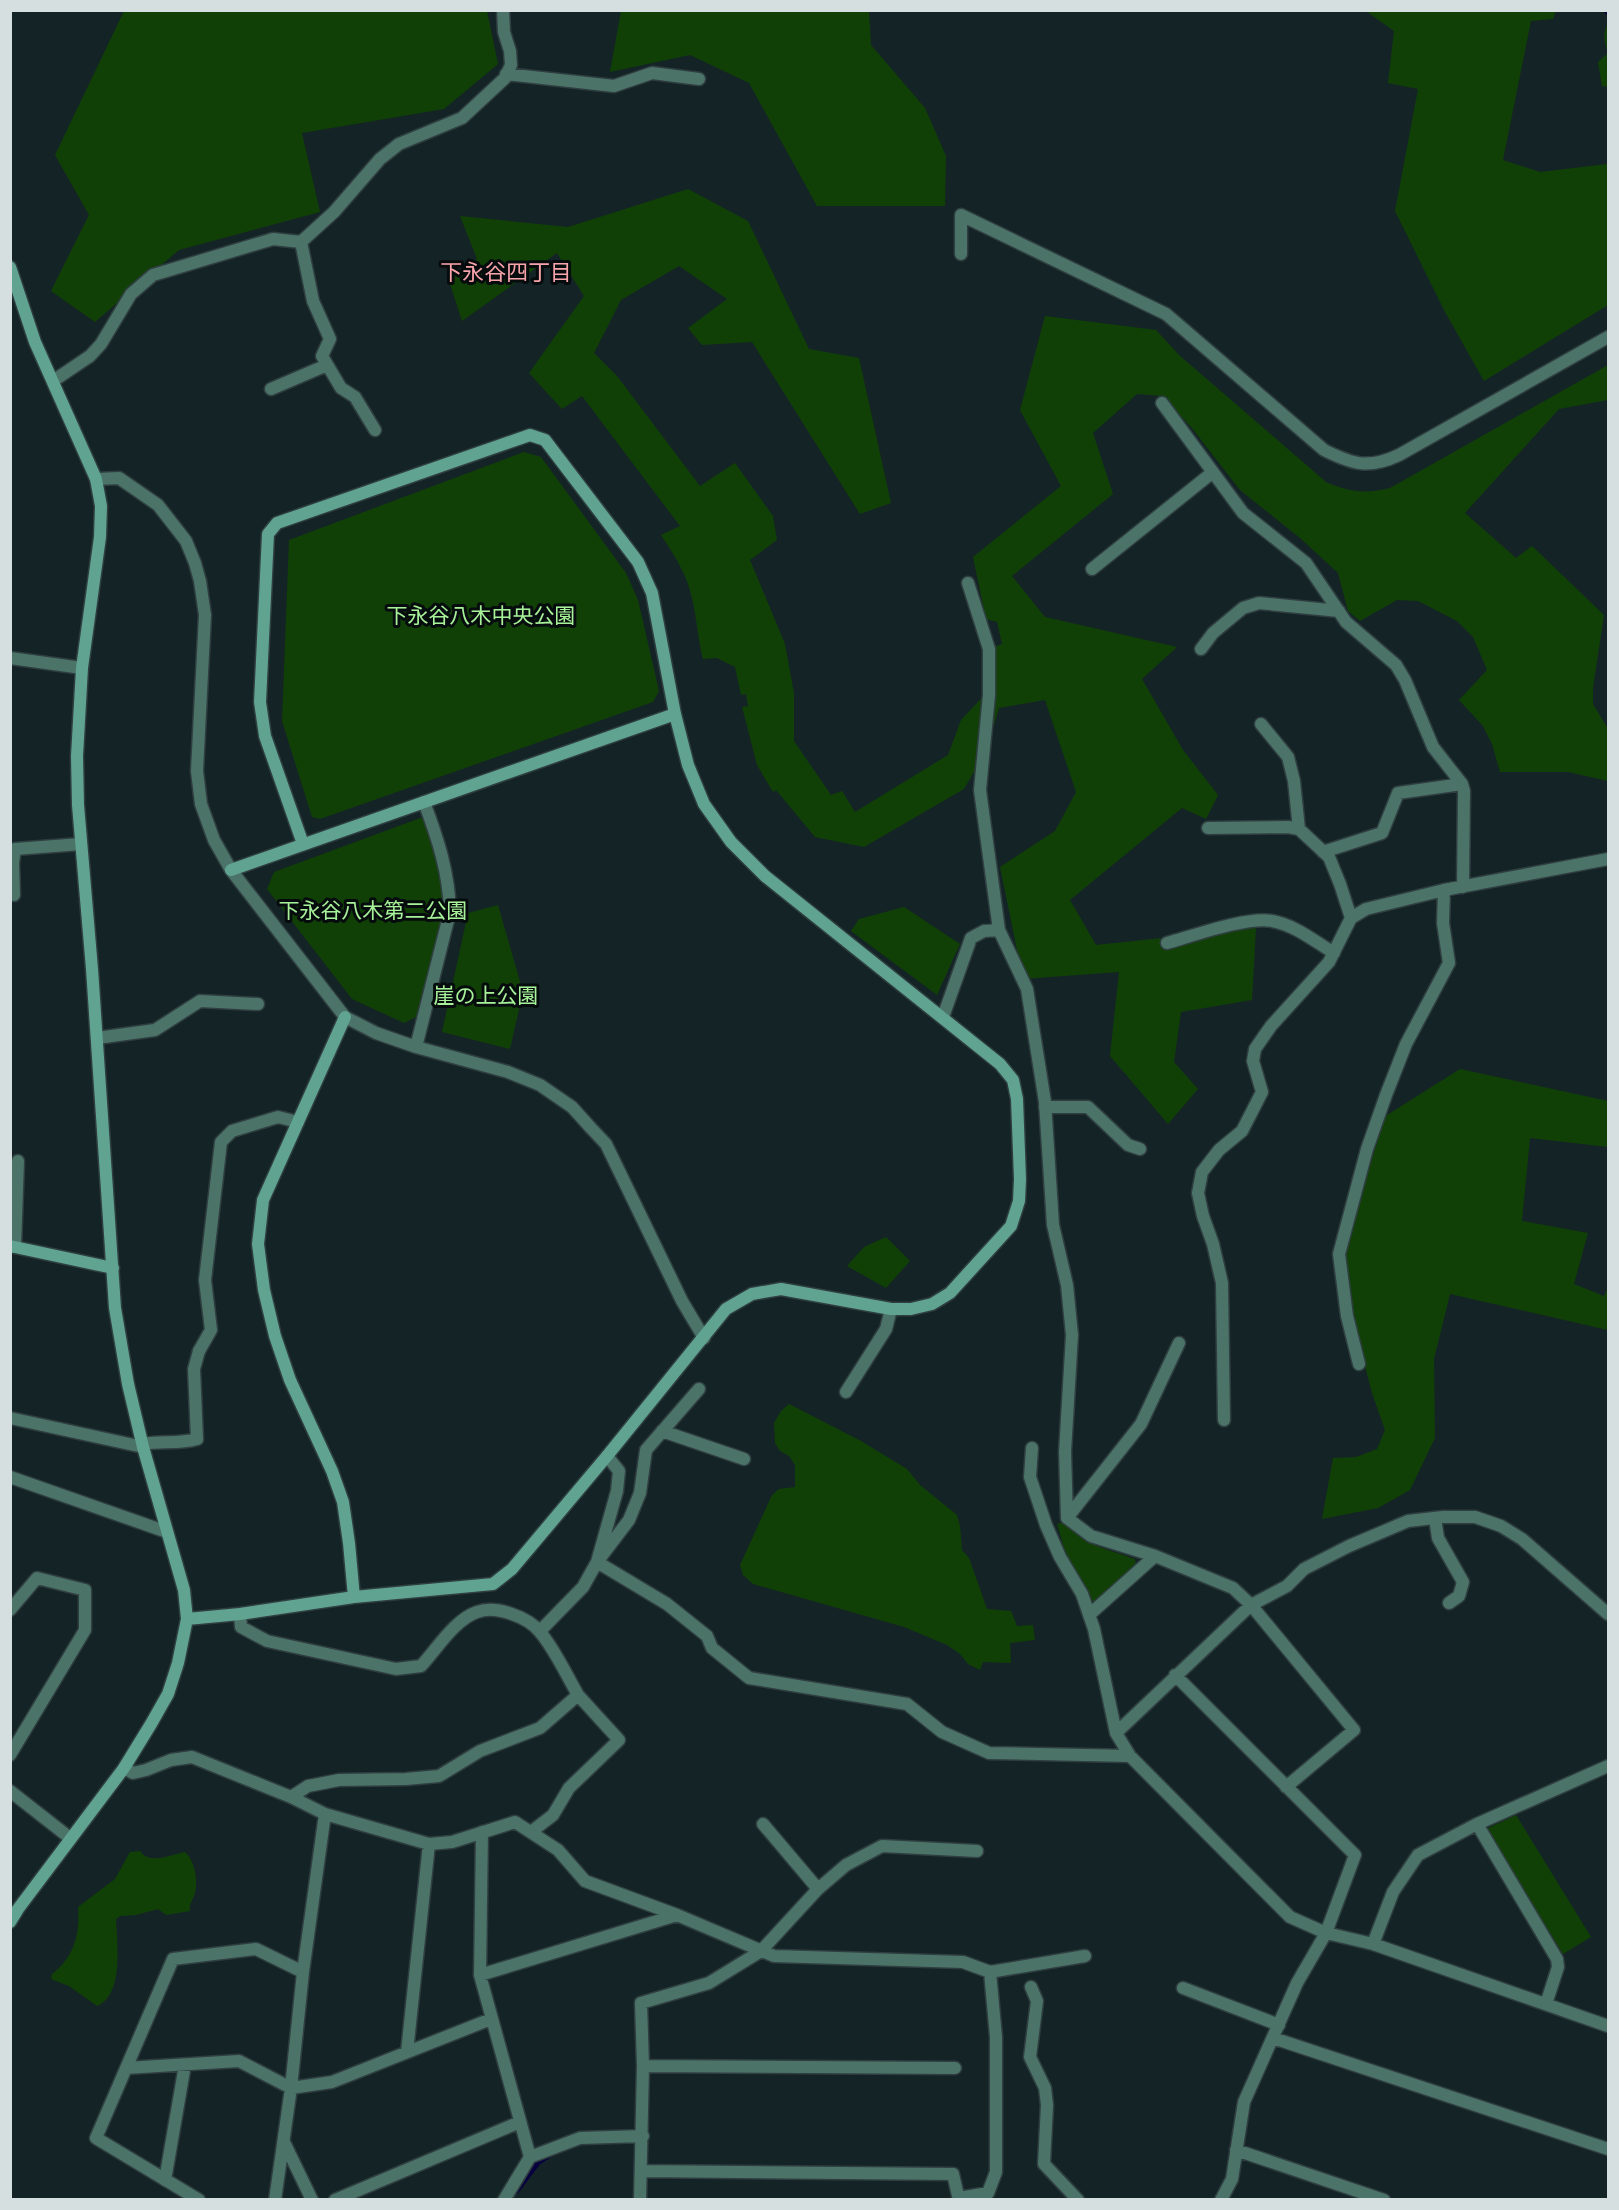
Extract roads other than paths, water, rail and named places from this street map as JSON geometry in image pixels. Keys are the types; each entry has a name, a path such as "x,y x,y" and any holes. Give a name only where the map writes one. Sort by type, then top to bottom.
{"street":[{"path":"52,381 90,356 112,327 131,294 153,275 273,239 301,242 334,212 380,159 399,144 462,118 507,74 511,65 510,51 504,32 503,10"},
{"path":"507,74 614,86 652,73 699,79"},
{"path":"961,254 961,214 1166,314 1324,450 1342,459 1363,465 1382,462 1400,455 1608,337"},
{"path":"301,242 313,301 330,339 322,356 341,388 355,397 375,430"},
{"path":"10,267 31,332 96,480 100,506 100,537 82,668 77,756 81,844 113,1268 118,1331 128,1384 184,1590 187,1619 178,1663 168,1694 124,1768 10,1922"},
{"path":"271,389 327,365"},
{"path":"1162,403 1243,513 1306,563 1346,622 1396,665 1406,680 1433,747 1462,784 1464,791 1463,887"},
{"path":"187,1619 240,1614 354,1597 493,1584 512,1569 726,1309 752,1294 781,1289 891,1309 911,1309 932,1304 950,1293 1011,1226 1018,1201 1020,1179 1017,1099 1012,1080 1000,1064 765,876 731,842 704,804 688,765 675,714 652,593 638,562 545,440 530,435 277,523 268,534 260,702 265,736 303,844"},
{"path":"1092,569 1213,472"},
{"path":"96,480 119,478 158,505 186,541 195,563 205,615 196,771 201,804 214,840 231,870 345,1017 376,1033 416,1047 508,1072 540,1085 572,1107 606,1144 682,1301 704,1338"},
{"path":"968,583 989,649 989,694 980,790 999,930 1027,989 1045,1107 1053,1225 1067,1285 1072,1335 1065,1452 1067,1518"},
{"path":"1201,650 1214,633 1243,608 1258,603 1339,611"},
{"path":"10,658 82,668"},
{"path":"231,870 675,714"},
{"path":"1261,723 1288,757 1299,829"},
{"path":"1323,852 1382,834 1398,793 1462,784"},
{"path":"416,1047 450,912 449,890 441,849 424,802"},
{"path":"1208,828 1288,827 1299,829 1329,858 1350,918"},
{"path":"14,895 15,849 81,844"},
{"path":"1224,1420 1222,1283 1198,1193 1203,1172 1219,1150 1242,1131 1262,1092 1253,1061 1254,1049 1271,1026 1329,962 1350,918 1366,909 1444,890 1608,859"},
{"path":"1359,1364 1347,1316 1339,1254 1367,1149 1386,1095 1406,1044 1449,963 1443,923 1444,890"},
{"path":"1167,943 1244,923 1270,920 1294,928 1334,953"},
{"path":"943,1017 971,938 984,931 999,930"},
{"path":"97,1038 155,1030 200,1001 258,1004"},
{"path":"345,1017 263,1200 258,1244 264,1290 275,1336 290,1380 332,1471 343,1502 350,1543 354,1597"},
{"path":"1045,1107 1088,1107 1128,1145 1140,1149"},
{"path":"10,1418 143,1446 162,1441 186,1442 197,1438 194,1369 199,1351 211,1330 205,1280 221,1142 232,1131 278,1117 298,1122"},
{"path":"18,1161 13,1246 113,1268"},
{"path":"846,1392 886,1329 891,1309"},
{"path":"1067,1518 1141,1424 1179,1343"},
{"path":"540,1631 583,1587 597,1562 629,1520 640,1493 645,1450 699,1389"},
{"path":"662,1431 744,1459"},
{"path":"1032,1448 1030,1477 1046,1525 1060,1557 1082,1594 1095,1629 1116,1733 1130,1756 1290,1917 1326,1933 1374,1944 1608,2026"},
{"path":"597,1562 617,1491 619,1471 607,1456"},
{"path":"10,1477 167,1532"},
{"path":"1116,1733 1251,1605 1287,1586 1304,1569 1349,1546 1408,1521 1475,1517 1501,1526 1522,1539 1550,1562 1608,1614"},
{"path":"1067,1518 1090,1536 1155,1556 1233,1588 1251,1605 1354,1730 1286,1787"},
{"path":"1436,1518 1438,1538 1463,1582 1459,1596 1449,1603"},
{"path":"1089,1615 1155,1556"},
{"path":"597,1562 667,1604 706,1636 712,1648 749,1678 907,1704 942,1732 989,1753 1130,1756"},
{"path":"10,1610 37,1578 85,1590 85,1630 10,1755"},
{"path":"240,1614 242,1627 267,1641 396,1669 421,1666 458,1624 477,1611 500,1610 526,1621 540,1631 578,1695 619,1740 569,1788 553,1815 531,1832"},
{"path":"1175,1675 1355,1855 1326,1933 1298,1983 1244,2102 1232,2179 1221,2199"},
{"path":"291,1797 308,1786 339,1780 439,1776 480,1751 540,1728 578,1695"},
{"path":"1116,1766 1130,1756"},
{"path":"124,1768 134,1773 171,1760 192,1757 291,1797 325,1814 429,1844 452,1842 515,1822 558,1850 585,1881 677,1915 774,1956 963,1962 990,1972 1085,1956"},
{"path":"1374,1944 1393,1892 1419,1855 1477,1824 1608,1766"},
{"path":"10,1791 70,1838"},
{"path":"275,2199 325,1814"},
{"path":"763,1824 818,1889"},
{"path":"1477,1824 1557,1959 1557,1967 1546,2004"},
{"path":"482,1832 480,1975 531,2157"},
{"path":"406,2052 429,1844"},
{"path":"640,2199 643,2136 641,2003 709,1983 761,1951 818,1889 846,1865 882,1846 977,1851"},
{"path":"480,1975 677,1915"},
{"path":"199,2199 96,2138 173,1959 256,1949 303,1971"},
{"path":"641,2171 953,2174 959,2199 987,2193 996,2172 996,2037 990,1972"},
{"path":"1031,1988 1037,2001 1030,2057 1046,2088 1044,2164 1078,2199"},
{"path":"1183,1988 1279,2025"},
{"path":"126,2068 239,2061 291,2088 332,2082 491,2019"},
{"path":"1273,2038 1608,2149"},
{"path":"165,2180 185,2065"},
{"path":"643,2066 955,2068"},
{"path":"335,2199 520,2122"},
{"path":"504,2199 531,2157 580,2138 643,2136"},
{"path":"284,2142 312,2199"},
{"path":"1236,2151 1383,2199"}],"waterway":[{"path":"516,2191 538,2162 549,2155"}],"district":[{"name":"下永谷四丁目","path":"506,272"}],"park label":[{"name":"下永谷八木中央公園","path":"481,616"},
{"name":"下永谷八木第二公園","path":"373,911"},
{"name":"崖の上公園","path":"486,996"}]}
